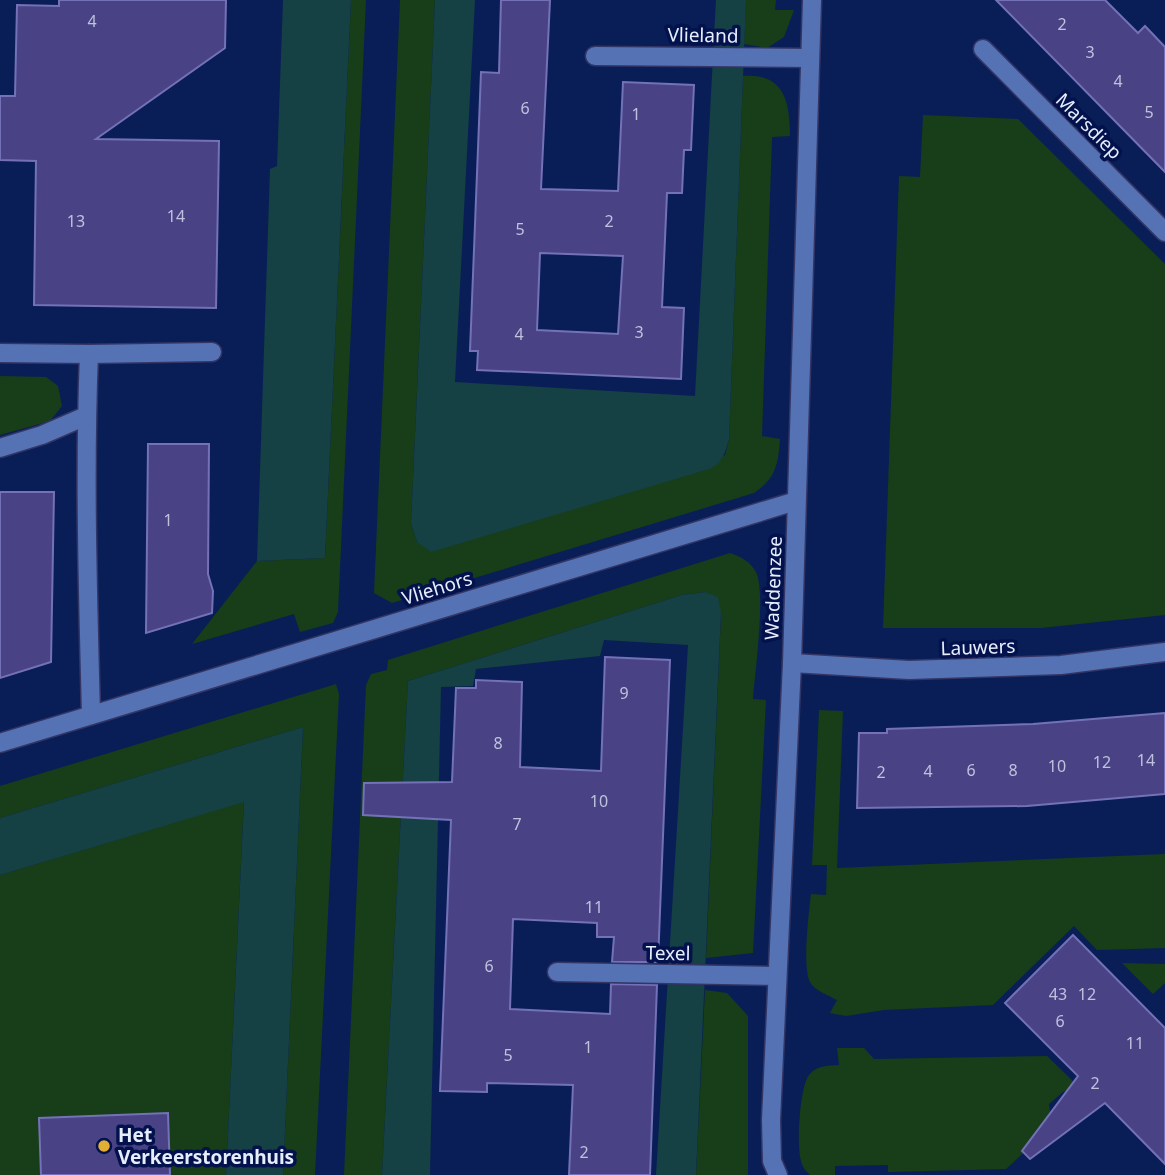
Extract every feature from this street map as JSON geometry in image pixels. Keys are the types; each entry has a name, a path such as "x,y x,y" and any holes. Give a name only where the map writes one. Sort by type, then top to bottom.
{"street":[{"name":"Waddenzee","path":"778,1175 772,1161 771,1120 792,663 812,0"},
{"name":"Marsdiep","path":"983,50 1165,232"},
{"name":"Vlieland","path":"595,56 809,58"},
{"path":"0,352 89,355 212,352"},
{"path":"89,355 86,416 91,715"},
{"path":"0,448 42,435 86,416"},
{"name":"Vliehors","path":"0,743 796,501"},
{"name":"Lauwers","path":"792,663 909,670 1061,665 1165,652"},
{"name":"Texel","path":"557,972 777,976"}],"green space":[{"path":"351,0 366,0 338,612 333,623 300,632 294,614 192,644 257,561 325,558"},
{"path":"400,0 435,0 411,523 417,542 725,455 729,439 743,76 757,76 776,84 786,101 790,136 772,137 762,436 780,439 777,464 767,482 754,493 392,603 374,593"},
{"path":"746,0 776,0 775,10 794,10 784,37 767,48 744,44"},
{"path":"923,115 1018,119 1165,264 1165,615 1041,628 883,628 899,176 920,177"},
{"path":"0,376 46,377 58,386 62,406 50,421 0,435"},
{"path":"730,553 751,565 759,582 760,614 753,699 766,700 753,953 706,958 721,614 705,592 682,595 408,681 382,1175 344,1175 366,685 371,674 387,670 388,660"},
{"path":"336,684 339,694 315,1175 283,1175 303,727 0,818 0,786"},
{"path":"819,710 843,711 837,868 1165,854 1165,948 1097,950 1074,926 993,1005 884,1010 846,1016 830,1013 837,1000 812,985 806,964 811,894 826,895 827,865 812,865"},
{"path":"244,801 226,1175 0,1175 0,875"},
{"path":"1122,963 1165,964 1165,983 1153,994"},
{"path":"705,990 727,993 748,1016 748,1175 696,1175"},
{"path":"837,1048 864,1048 874,1059 1047,1056 1078,1086 1063,1092 1049,1104 1052,1127 1006,1169 888,1172 888,1165 835,1166 835,1175 810,1175 802,1164 799,1149 803,1090 809,1075 815,1069 839,1065"}],"shaded area":[{"path":"283,0 351,0 325,558 257,561 270,169 277,166"},
{"path":"435,0 475,0 455,382 695,396 716,0 746,0 729,439 723,457 709,469 431,552 417,542 411,523"},
{"path":"705,592 718,597 721,613 696,1175 656,1175 688,645 604,640 600,656 476,669 473,686 441,687 430,1175 382,1175 408,681 682,595"},
{"path":"303,727 283,1175 226,1175 244,802 0,875 0,818"}],"building":[{"path":"59,0 226,0 225,48 96,139 219,141 216,308 34,305 36,161 0,160 0,96 15,96 17,5 59,6"},
{"path":"501,0 550,0 541,189 618,191 623,82 694,85 691,150 684,150 682,193 667,193 662,307 684,308 681,379 477,370 478,351 470,351 481,72 499,73","holes":["540,253 623,256 618,334 537,330"]},
{"path":"996,0 1105,0 1138,33 1145,26 1165,47 1165,172"},
{"path":"148,444 209,444 208,574 213,591 212,613 146,633"},
{"path":"0,492 54,492 51,662 0,678"},
{"path":"605,657 670,660 658,962 612,962 614,937 597,937 597,923 513,919 510,1009 610,1014 611,984 657,985 650,1175 569,1175 573,1085 487,1083 487,1092 440,1091 451,820 363,815 364,783 452,782 456,688 476,688 476,680 522,682 520,767 601,771"},
{"path":"1165,713 1165,794 1027,806 857,808 859,733 887,733 887,729 1033,724"},
{"path":"1073,935 1165,1028 1165,1164 1105,1103 1030,1159 1022,1151 1078,1076 1005,1003"},
{"name":"Het Verkeerstorenhuis","path":"168,1113 170,1175 41,1175 39,1118"}],"place":[{"name":"Het Verkeerstorenhuis","path":"104,1146"}]}
